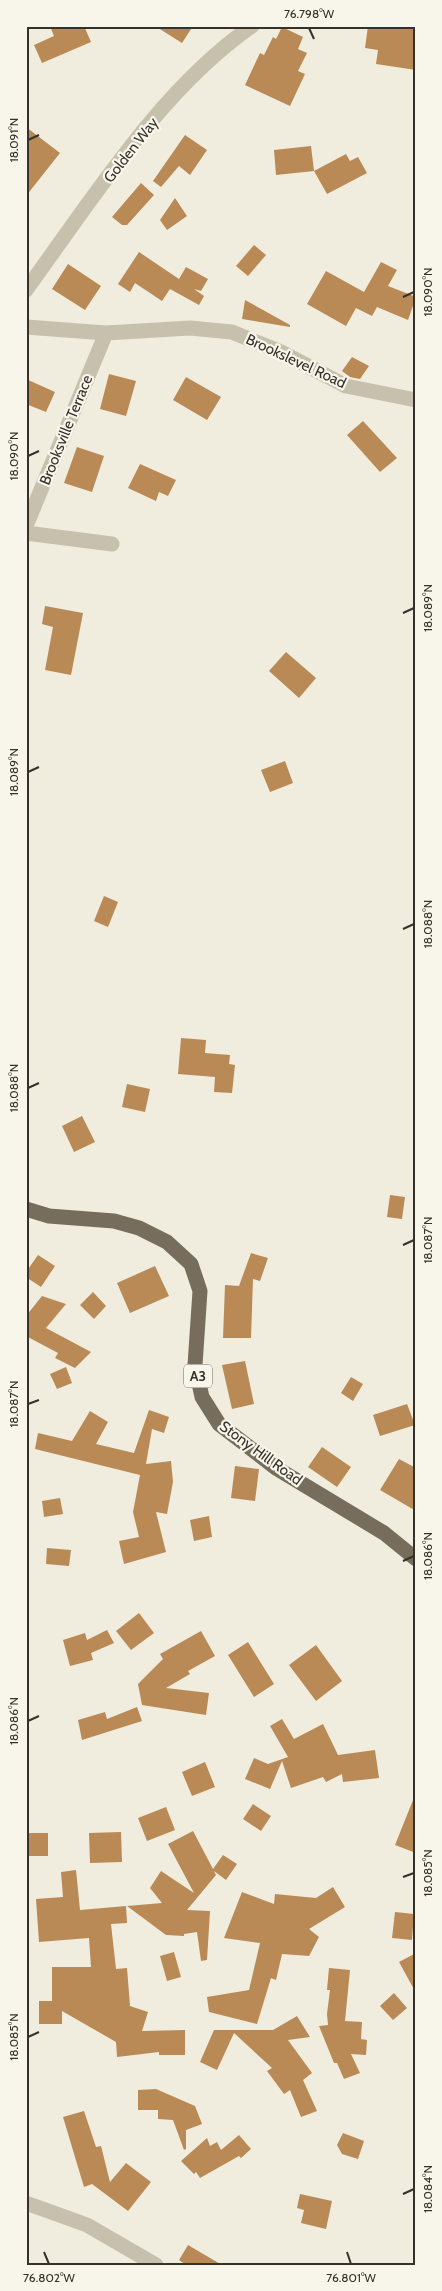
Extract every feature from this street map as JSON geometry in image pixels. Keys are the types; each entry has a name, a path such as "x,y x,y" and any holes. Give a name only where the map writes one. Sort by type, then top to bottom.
{"main road":[{"name":"Stony Hill Road","path":"26,1209 49,1216 114,1221 139,1228 167,1242 190,1264 200,1291 195,1365 202,1398 218,1424 276,1468 384,1533 416,1559"}],"street":[{"name":"Golden Way","path":"26,290 134,143 198,70 252,26"},
{"name":"Brookslevel Road","path":"26,327 106,333 190,328 232,332 281,352 346,386 416,400"},
{"name":"Brooksville Terrace","path":"26,526 106,333"},
{"path":"26,533 112,544"},
{"path":"26,2203 87,2225 156,2265"}],"building":[{"path":"50,26 84,26 91,42 42,63 34,45 54,36"},
{"path":"155,26 193,26 182,43"},
{"path":"368,26 416,26 416,70 376,64 378,50 365,48"},
{"path":"282,27 303,37 298,49 307,53 298,71 305,74 290,106 245,85 260,53 264,55 273,37 276,39"},
{"path":"26,127 60,153 26,196"},
{"path":"185,135 207,150 190,175 179,166 161,187 153,181"},
{"path":"311,146 314,171 276,175 274,150"},
{"path":"346,154 350,161 358,157 367,173 327,194 314,171"},
{"path":"141,183 154,195 127,225 122,225 112,217"},
{"path":"175,198 187,216 167,230 160,220"},
{"path":"254,245 266,255 248,276 236,266"},
{"path":"139,252 179,279 186,267 208,279 201,291 194,289 204,296 199,305 170,289 162,301 135,283 130,292 118,284"},
{"path":"381,262 397,270 388,286 416,297 408,320 377,307 372,316 356,308 346,326 307,304 326,271 364,292"},
{"path":"68,264 101,286 85,310 52,289"},
{"path":"245,300 290,325 290,327 242,319"},
{"path":"352,357 369,366 360,379 350,377 342,371"},
{"path":"109,374 136,381 126,416 100,409"},
{"path":"186,377 221,397 207,420 173,400"},
{"path":"26,379 55,392 46,412 26,404"},
{"path":"363,421 397,458 380,472 347,435"},
{"path":"77,447 104,456 92,492 64,483"},
{"path":"140,464 176,480 168,496 159,492 156,501 128,488"},
{"path":"45,606 83,613 71,675 45,670 53,627 42,624"},
{"path":"286,652 316,678 299,698 269,671"},
{"path":"285,761 293,783 270,792 261,770"},
{"path":"104,896 118,902 108,927 94,921"},
{"path":"181,1038 206,1040 205,1053 230,1055 229,1064 235,1065 232,1093 214,1092 215,1077 178,1074"},
{"path":"127,1084 150,1089 145,1112 122,1107"},
{"path":"82,1116 95,1142 74,1152 62,1126"},
{"path":"390,1195 405,1197 402,1219 387,1217"},
{"path":"251,1253 268,1258 260,1281 253,1279 251,1338 223,1338 225,1285 239,1286"},
{"path":"38,1255 55,1266 41,1287 26,1277 26,1272"},
{"path":"155,1266 169,1296 130,1313 117,1283"},
{"path":"93,1292 106,1306 94,1319 80,1305"},
{"path":"42,1296 66,1304 46,1328 91,1352 75,1368 55,1358 58,1353 26,1336 26,1316"},
{"path":"245,1361 254,1404 232,1409 222,1365"},
{"path":"66,1367 72,1383 57,1389 50,1374"},
{"path":"351,1377 363,1384 353,1401 341,1393"},
{"path":"407,1404 415,1425 380,1436 373,1415"},
{"path":"149,1410 169,1417 164,1433 152,1429 146,1464 171,1461 173,1482 167,1514 156,1512 166,1552 124,1564 119,1541 139,1537 133,1512 140,1475 35,1449 38,1433 72,1441 90,1411 108,1422 96,1444 134,1453"},
{"path":"322,1447 351,1467 337,1487 308,1467"},
{"path":"399,1459 416,1468 416,1511 380,1490"},
{"path":"235,1466 259,1469 255,1501 231,1498"},
{"path":"60,1498 63,1514 44,1517 42,1501"},
{"path":"209,1516 212,1537 194,1541 190,1520"},
{"path":"47,1548 71,1550 69,1566 46,1564"},
{"path":"139,1613 154,1633 131,1650 116,1631"},
{"path":"107,1630 114,1643 91,1653 93,1660 70,1666 63,1640 85,1633 87,1640"},
{"path":"201,1631 215,1656 188,1671 190,1674 166,1688 209,1693 206,1715 142,1705 138,1684 163,1659 160,1654"},
{"path":"248,1642 274,1684 254,1697 228,1655"},
{"path":"316,1645 342,1681 316,1701 289,1665"},
{"path":"137,1707 142,1721 82,1740 78,1720 105,1712 107,1719"},
{"path":"282,1719 294,1739 323,1724 338,1755 375,1750 379,1778 343,1782 342,1774 326,1782 323,1777 291,1788 282,1761 270,1789 245,1779 254,1758 268,1764 288,1757 270,1726"},
{"path":"205,1762 215,1787 192,1796 182,1772"},
{"path":"416,1795 416,1853 395,1845"},
{"path":"253,1804 271,1816 261,1831 243,1819"},
{"path":"166,1807 175,1830 147,1841 138,1818"},
{"path":"193,1831 213,1869 223,1855 237,1864 226,1880 214,1871 216,1875 187,1910 210,1911 207,1960 201,1961 197,1932 184,1934 184,1936 166,1935 127,1906 162,1903 150,1888 161,1871 194,1893 168,1844"},
{"path":"121,1832 122,1862 90,1863 89,1833"},
{"path":"26,1833 48,1833 48,1856 26,1856"},
{"path":"76,1870 80,1910 126,1906 127,1923 111,1924 116,1969 127,1968 130,2006 148,2012 142,2031 185,2030 185,2055 159,2055 159,2052 117,2057 116,2042 62,2011 62,2024 39,2024 39,2001 52,2001 52,1967 91,1967 89,1938 39,1942 36,1899 63,1897 61,1872"},
{"path":"333,1887 345,1907 309,1929 319,1937 309,1956 282,1954 276,1980 271,1978 257,2024 209,2012 207,1997 249,1990 260,1943 224,1938 242,1892 274,1904 275,1894 316,1898"},
{"path":"395,1912 414,1914 412,1940 392,1938"},
{"path":"174,1952 181,1977 167,1981 160,1956"},
{"path":"416,1953 416,1993 399,1962"},
{"path":"329,1968 350,1970 345,2021 362,2022 361,2039 367,2040 366,2055 351,2054 360,2073 344,2079 337,2063 334,2063 319,2026 328,2025 327,2014 330,1990 327,1990"},
{"path":"394,1993 407,2008 393,2020 380,2006"},
{"path":"297,2016 310,2037 288,2040 312,2073 303,2080 317,2111 301,2117 290,2090 284,2094 267,2071 272,2068 234,2033 217,2070 200,2062 214,2030 273,2030"},
{"path":"156,2089 195,2106 202,2124 186,2130 186,2149 184,2150 173,2120 158,2119 158,2110 138,2110 138,2090"},
{"path":"84,2111 96,2147 101,2146 110,2182 126,2163 151,2182 128,2211 92,2184 84,2187 63,2117"},
{"path":"343,2133 364,2141 358,2159 342,2154 337,2145"},
{"path":"239,2135 251,2149 241,2158 239,2156 200,2178 196,2172 194,2174 181,2161 207,2138 210,2146 217,2142 221,2150"},
{"path":"300,2194 332,2201 326,2229 301,2223 304,2210 297,2208"},
{"path":"188,2245 222,2265 186,2265 179,2260"}]}
